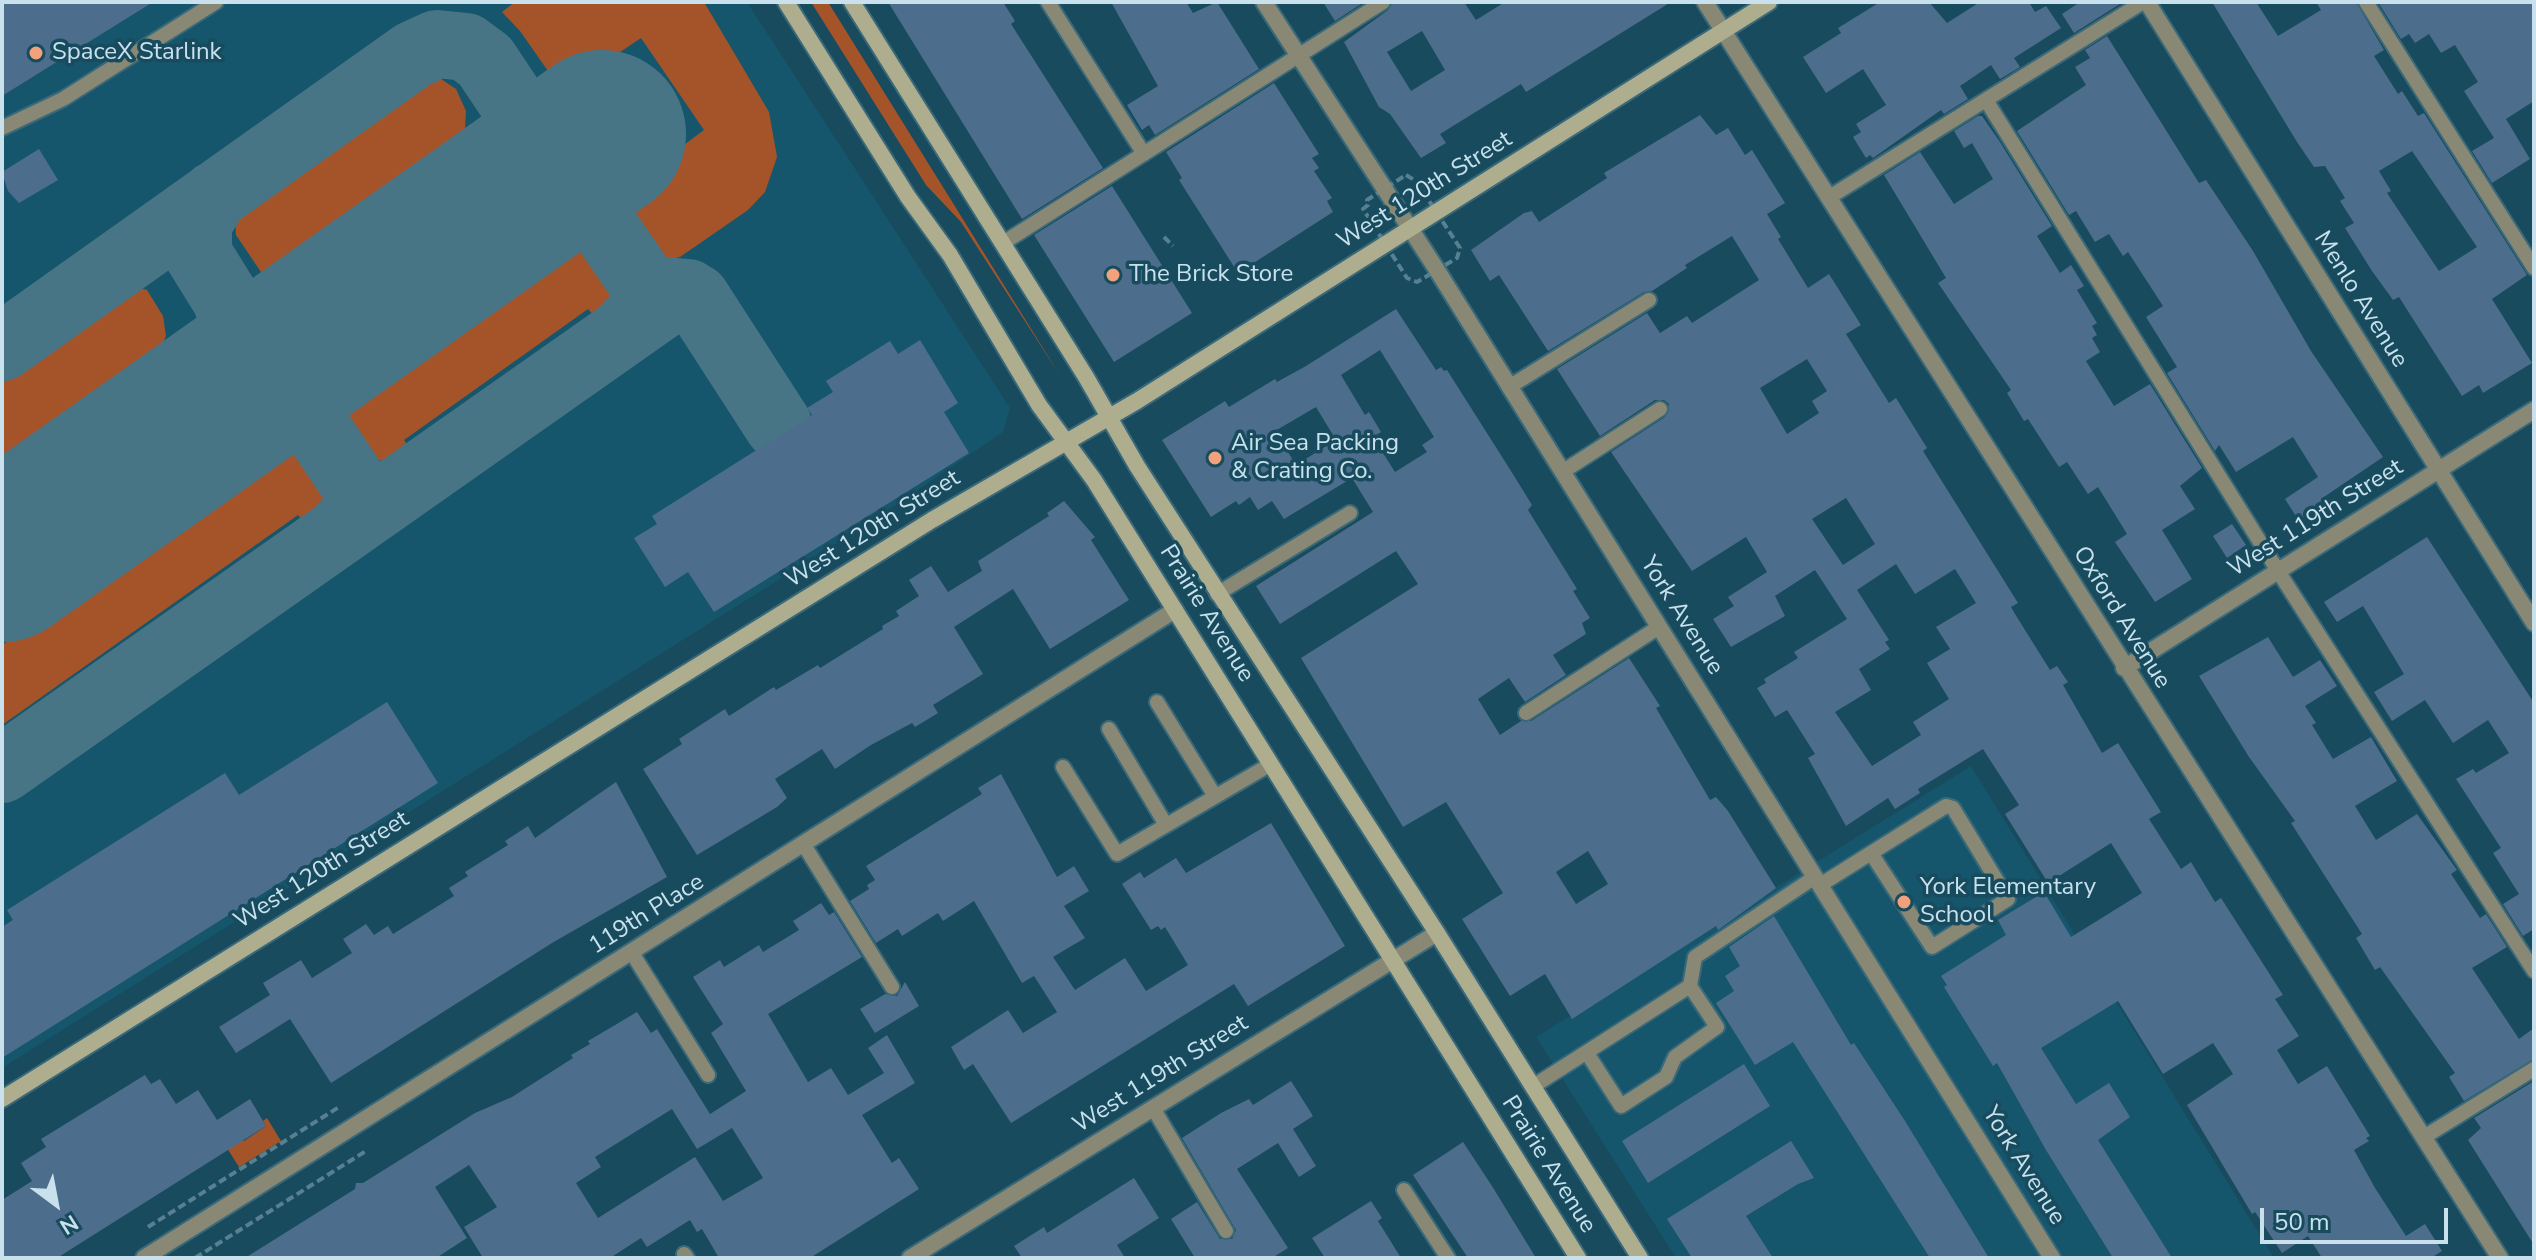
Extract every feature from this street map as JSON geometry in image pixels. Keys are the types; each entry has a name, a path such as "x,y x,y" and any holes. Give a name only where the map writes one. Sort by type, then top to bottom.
{"main road":[{"name":"Prairie Avenue","path":"786,2 908,197 950,255 1039,405 1068,440 1578,1258"},
{"name":"Prairie Avenue","path":"852,2 1217,594 1437,933 1640,1258"},
{"name":"West 120th Street","path":"2,1099 932,520 1108,415 1137,401 1769,2"}],"street":[{"name":"York Avenue","path":"1264,2 1509,387 2052,1258"},
{"name":"Oxford Avenue","path":"1705,2 2500,1258"},
{"name":"Menlo Avenue","path":"2145,2 2534,623"},
{"name":"West 119th Street","path":"2124,668 2534,410"},
{"name":"119th Place","path":"144,1258 1175,610"},
{"name":"West 119th Street","path":"910,1258 1437,933"}],"lane":[{"path":"2,128 63,99 216,2"},
{"path":"1048,2 1144,154"},
{"path":"1003,243 1383,2"},
{"path":"1828,198 2145,2"},
{"path":"2366,2 2534,268"},
{"path":"1986,100 2278,571 2534,971"},
{"path":"1509,387 1649,300"},
{"path":"1562,472 1660,409"},
{"path":"1217,594 1350,513"},
{"path":"1526,713 1659,627"},
{"path":"1157,702 1215,796"},
{"path":"1109,729 1166,825"},
{"path":"1063,767 1117,854 1271,764"},
{"path":"1587,1053 1621,1106 1666,1077 1675,1057 1717,1027 1690,986 1695,957 1946,806 1953,808 2008,896 2007,901 1932,947 1871,853"},
{"path":"804,845 892,987"},
{"path":"632,953 708,1075"},
{"path":"1532,1087 1690,986"},
{"path":"2424,1137 2534,1069"},
{"path":"1153,1108 1226,1231"},
{"path":"1404,1190 1448,1258"}],"path":[{"path":"1164,237 1173,246"},
{"path":"148,1227 339,1107"},
{"path":"195,1258 366,1151"}],"shaded area":[{"path":"2,2 747,2 1010,408 1003,432 872,521 2,1068"},
{"path":"515,2 704,2 769,112 777,157 765,192 748,210 680,257 667,260 649,254 623,215 619,203 622,191 704,130 641,38 562,91 520,31 502,12"},
{"path":"811,2 828,2 1061,377 961,222 926,185"},
{"path":"427,78 441,79 456,89 466,111 464,147 452,168 441,178 431,164 290,266 297,277 292,281 277,284 265,278 236,235 235,219 242,207 413,85"},
{"path":"567,229 590,238 614,272 617,287 613,303 595,317 588,309 404,440 410,448 397,457 384,462 363,453 337,416 336,400 343,387 348,383 356,394 561,249 553,236"},
{"path":"131,285 147,290 163,316 166,336 158,354 147,367 2,470 2,376"},
{"path":"282,435 300,445 325,481 326,495 320,510 303,521 298,515 2,725 2,645 272,454 264,439"},
{"name":"York Elementary School","path":"1971,766 2274,1258 1676,1258 1536,1037"},
{"path":"267,1118 281,1141 239,1167 216,1131 244,1141 266,1126 263,1121"}],"building":[{"name":"SpaceX Starlink","path":"2,2 153,2 2,96"},
{"path":"888,2 1003,2 1015,21 1011,24 1103,168 1022,219"},
{"path":"1111,2 1186,2 1193,13 1217,2 1259,69 1155,135 1149,125 1142,130 1127,105 1158,86"},
{"path":"1323,2 1364,2 1335,21"},
{"path":"1393,2 1464,2 1476,20 1505,2 1671,2 1526,92 1521,84 1440,134 1446,143 1421,158 1390,114 1379,107 1344,42 1388,10","holes":["1422,31 1445,70 1411,91 1387,52"]},
{"path":"1880,2 1929,2 1947,23 1980,2 2029,2 2035,12 2046,6 2061,28 2014,58 2020,67 2000,79 1991,65 1960,86 1968,99 1944,114 1941,110 1873,158 1870,155 1866,158 1853,137 1861,132 1856,124 1886,105 1863,69 1826,93 1803,57 1841,33 1838,28"},
{"path":"2080,2 2123,2 2074,33 2062,14"},
{"path":"2212,2 2256,2 2278,36 2321,10 2316,2 2356,2 2384,50 2374,56 2398,94 2402,91 2418,116 2424,113 2527,275 2492,299 2532,363 2483,393 2479,385 2462,396 2399,297 2393,300 2345,228 2354,223 2340,201 2345,198 2325,166 2314,167","holes":["2412,151 2477,247 2439,271 2387,193 2391,191 2379,171"]},
{"path":"2378,2 2534,2 2534,101 2506,119 2530,159 2492,183 2472,151 2494,138 2464,91 2478,82 2455,45 2441,53 2429,34 2415,43 2409,34 2401,39"},
{"path":"2107,36 2199,183 2206,180 2253,251 2311,351 2383,457 2321,499 2324,504 2299,521 2285,499 2318,477 2293,437 2236,472 2219,445 2215,451 2167,373 2177,367 2146,317 2163,306 2128,252 2123,256 2109,234 2095,242 2076,211 2069,215 2017,131 2086,85 2075,67 2090,58 2085,50"},
{"path":"1274,83 1319,154 1312,158 1319,168 1314,171 1332,198 1327,201 1333,212 1238,273 1179,180 1182,178 1166,152"},
{"path":"1700,115 1716,135 1728,128 1745,155 1752,150 1785,203 1767,214 1781,237 1778,239 1808,288 1829,274 1861,325 1846,334 1889,403 1896,398 1927,448 1923,451 2018,603 2011,607 2015,614 2050,670 2057,666 2068,682 2063,685 2102,753 2118,743 2161,812 2149,819 2181,869 2191,862 2215,902 2221,898 2283,995 2275,999 2299,1036 2277,1050 2298,1084 2327,1066 2370,1136 2366,1138 2369,1141 2354,1150 2375,1188 2406,1236 2425,1224 2442,1251 2431,1258 2322,1258 2308,1236 2282,1253 2255,1212 2252,1214 2187,1105 2233,1074 2213,1043 2163,1074 2118,1001 2041,1048 2076,1104 2109,1083 2130,1117 2098,1140 2172,1258 2113,1258 1997,1063 1993,1066 1944,987 1947,985 1941,976 2006,935 1998,920 2044,892 2071,937 2142,893 2111,843 2048,883 2005,814 2019,805 1983,749 1918,789 1920,793 1895,809 1888,798 1846,826 1808,758 1815,754 1787,710 1775,717 1757,688 1766,683 1764,679 1798,658 1794,652 1847,619 1815,570 1775,596 1785,616 1731,647 1713,619 1734,606 1728,597 1767,572 1746,537 1692,571 1611,452 1665,417 1669,404 1664,400 1655,400 1600,436 1557,369 1647,313 1660,333 1687,316 1692,323 1759,280 1732,236 1685,265 1687,268 1652,291 1644,292 1548,351 1499,275 1490,281 1471,250 1524,213 1532,211 1539,222 1607,178 1604,173","holes":["1807,359 1827,391 1812,401 1819,413 1787,434 1760,388","1846,498 1875,544 1843,565 1812,519","1896,564 1915,594 1955,569 1976,603 1936,627 1950,649 1927,663 1949,699 1913,722 1921,735 1872,766 1835,712 1871,690 1859,669 1890,649 1885,642 1889,640 1857,590"]},
{"path":"1982,116 2000,142 2052,226 2037,236 2060,273 2071,265 2084,286 2077,290 2097,323 2092,326 2097,335 2092,338 2100,352 2086,361 2114,406 2150,384 2202,468 2180,486 2195,509 2162,530 2192,579 2155,602 2115,542 2127,534 2098,487 2088,494 2067,462 2059,467 2028,419 2024,421 2007,393 2011,390 1938,283 1946,278 1884,175 1920,152 1954,204 1993,179 1972,143 1964,148 1954,131"},
{"path":"39,149 58,180 19,203 8,191 2,172"},
{"name":"The Brick Store","path":"1112,186 1192,313 1114,362 1034,235"},
{"path":"1396,309 1436,370 1441,367 1447,370 1511,471 1532,505 1528,510 1577,589 1573,591 1590,618 1582,623 1586,634 1553,655 1566,675 1525,702 1509,678 1478,699 1500,735 1521,721 1531,721 1629,658 1660,706 1656,708 1710,800 1716,797 1728,811 1776,888 1718,930 1716,926 1572,1019 1545,974 1510,996 1462,919 1503,893 1446,802 1403,827 1301,658 1418,584 1396,551 1280,624 1256,586 1373,512 1352,478 1284,519 1272,501 1258,510 1250,497 1239,505 1236,501 1211,517 1162,440 1225,401 1229,407 1275,379 1277,382","holes":["1380,350 1434,437 1422,445 1427,452 1395,472 1373,437 1381,432 1369,412 1365,415 1341,375","1316,407 1336,440 1296,465 1275,431","1588,851 1608,884 1576,904 1556,872"]},
{"path":"920,340 958,403 944,412 969,453 714,612 688,572 665,587 634,538 657,524 652,516 812,415 807,408 833,392 826,381 890,341 898,354"},
{"path":"1064,501 1095,537 1091,540 1129,600 1050,649 1013,589 954,627 983,674 933,705 938,713 915,727 912,723 871,745 835,769 822,749 775,779 787,798 777,807 697,855 643,769 682,744 679,739 725,709 729,716 774,687 776,690 818,665 820,668 883,629 882,626 899,616 896,611 919,596 909,580 931,566 948,592 982,571 978,561 1049,516 1047,513"},
{"path":"2232,524 2246,545 2227,558 2213,536"},
{"path":"2427,537 2534,703 2534,929 2523,936 2503,904 2519,894 2493,853 2501,848 2456,779 2473,769 2476,773 2509,753 2488,720 2453,743 2425,700 2392,721 2374,692 2404,674 2363,606 2337,622 2324,602"},
{"path":"2268,637 2293,677 2320,660 2337,686 2305,706 2316,723 2312,725 2333,759 2371,737 2397,781 2355,806 2376,840 2417,814 2457,870 2451,874 2480,918 2486,914 2507,947 2472,968 2519,1039 2534,1028 2534,1059 2464,1101 2449,1077 2455,1073 2380,967 2375,970 2356,938 2362,934 2291,823 2295,821 2249,757 2199,676"},
{"path":"387,702 438,783 2,1058 2,927 13,920 7,910 225,773 239,795"},
{"path":"1001,774 1057,877 1074,866 1089,891 1064,906 1085,938 1053,957 1075,990 1125,958 1146,991 1188,965 1165,927 1161,930 1158,926 1151,930 1122,884 1140,872 1144,878 1176,858 1186,873 1271,823 1345,946 1248,1006 1234,984 1011,1123 973,1064 964,1070 951,1047 1008,1010 1023,1033 1057,1012 1034,976 1022,983 974,901 943,921 938,913 902,936 898,929 876,943 850,901 869,889 867,885 875,880 866,866 982,794 978,788"},
{"path":"616,782 667,877 552,943 331,1083 290,1019 236,1053 219,1027 270,995 263,983 301,960 312,978 352,953 343,939 366,924 374,935 388,926 393,934 454,896 449,888 468,876 465,872 508,845 505,841 528,826 535,838"},
{"path":"821,903 829,915 834,912 862,957 768,1014 808,1082 831,1068 848,1095 884,1073 868,1048 887,1035 915,1083 862,1115 892,1163 899,1158 919,1189 810,1258 719,1258 702,1229 697,1232 690,1220 647,1247 641,1238 610,1258 483,1258 464,1227 497,1207 469,1165 435,1187 467,1238 436,1258 245,1258 355,1189 356,1183 363,1183 475,1113 512,1097 573,1058 571,1055 590,1044 588,1041 637,1012 651,1033 657,1029 710,1114 746,1091 711,1033 723,1024 693,977 720,960 724,967 759,945 763,952 799,930 793,921","holes":["672,1109 697,1149 732,1128 763,1178 723,1201 695,1157 598,1218 576,1183 601,1167 595,1157"]},
{"path":"1774,916 1851,1045 1854,1043 1905,1121 1989,1258 1930,1258 1793,1042 1755,1065 1716,1003 1734,991 1725,976 1740,966 1729,947"},
{"path":"905,982 919,1006 875,1033 860,1009 885,994 897,996"},
{"path":"1744,1064 1770,1106 1648,1183 1622,1141"},
{"path":"145,1075 151,1084 160,1079 176,1104 198,1090 217,1120 250,1099 266,1126 57,1258 2,1258 2,1200 32,1181 21,1163 46,1147 41,1139"},
{"path":"1291,1081 1313,1116 1293,1129 1316,1166 1299,1177 1278,1143 1237,1169 1288,1248 1272,1258 1195,1258 1171,1219 1197,1202 1220,1239 1232,1239 1236,1230 1182,1138 1221,1113 1249,1099 1253,1105"},
{"path":"2534,1081 2534,1245 2468,1140 2481,1128 2474,1118"},
{"path":"1791,1141 1814,1178 1798,1184 1746,1216 1773,1258 1692,1258 1667,1219"},
{"path":"1463,1142 1536,1258 1468,1258 1413,1175"},
{"path":"1134,1178 1159,1218 1117,1245 1125,1258 1022,1258 1014,1246 1044,1227 1047,1233"},
{"path":"1371,1201 1382,1218 1378,1221 1401,1258 1325,1258 1312,1238"}],"taxiway":[{"path":"2,347 413,55 437,44 466,47 485,61 519,112 524,140 520,167 509,189 487,214 534,192 556,188 575,195 590,206 642,282 646,295 645,308 624,331"},
{"path":"215,195 198,223 198,254 226,299 239,337 235,365 213,409 241,396 267,392 291,399 306,412 361,494 353,517 340,530"},
{"path":"654,290 688,293 696,298 778,425"},
{"path":"2,769 669,300 681,296 696,298"}],"runway":[{"path":"2,558 602,134"}],"place":[{"name":"SpaceX Starlink","path":"36,53"},
{"name":"The Brick Store","path":"1113,275"},
{"name":"Air Sea Packing & Crating Co.","path":"1215,458"},
{"name":"York Elementary School","path":"1904,902"}]}
